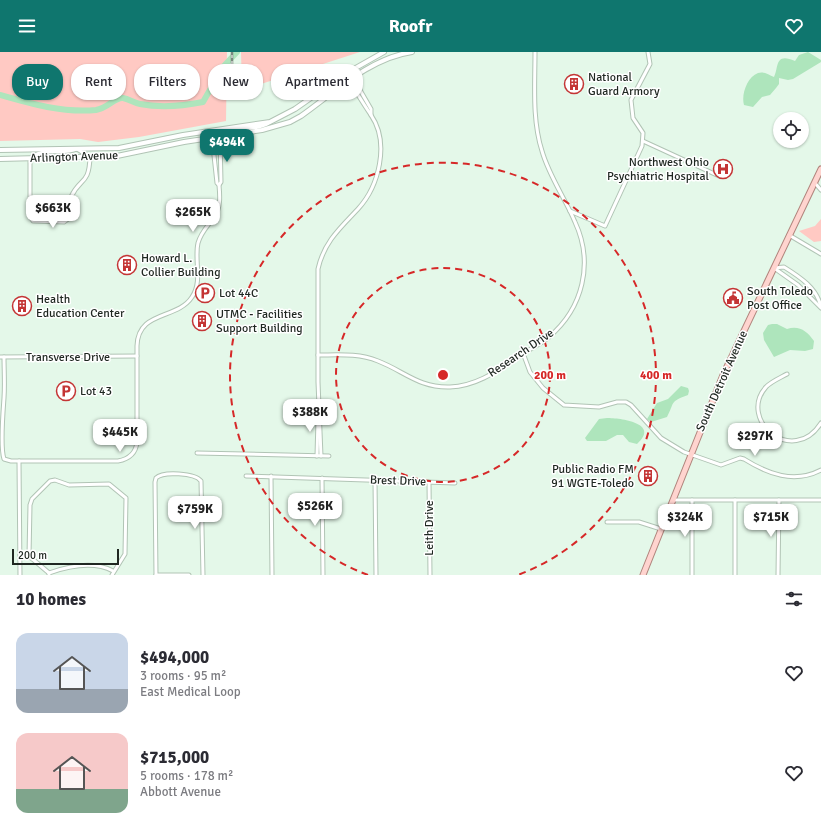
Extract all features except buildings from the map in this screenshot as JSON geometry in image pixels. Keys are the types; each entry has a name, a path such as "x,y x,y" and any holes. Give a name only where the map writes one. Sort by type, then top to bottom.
{"main road":[{"name":"South Detroit Avenue","path":"643,575 723,375 821,169"}],"street":[{"name":"Arlington Avenue","path":"363,64 384,52"},
{"name":"Arlington Avenue","path":"363,73 387,58 412,52"},
{"name":"Research Drive","path":"318,355 347,355 366,357 385,364 418,382 444,387 463,385 482,379 524,353 548,337 562,323 580,294 584,276 585,257 581,235 548,168 538,140 535,119 535,52"},
{"path":"570,211 605,226 642,146 643,133 633,118 631,100 650,64 648,52"},
{"name":"Arlington Avenue","path":"0,150 119,148 183,135 270,122 295,109 308,100"},
{"name":"Arlington Avenue","path":"0,159 117,156 212,137 262,130 290,122 322,100"},
{"path":"319,456 317,281 322,257 331,238 366,199 375,181 379,168 380,142 371,115 366,110 361,100"},
{"path":"219,185 217,182 212,137 218,133 258,128 270,122"},
{"path":"2,357 4,398 0,417 1,453 8,461 118,461 130,456 137,443 138,340 145,325 155,318 183,306 194,293 198,280 198,242 203,231 218,209 219,185 221,182 220,136"},
{"path":"642,141 719,176"},
{"path":"77,149 90,157 88,176 72,196 68,219 62,222 36,222 30,218 30,158 38,153 71,152 77,149"},
{"path":"815,183 821,185"},
{"path":"815,183 821,190"},
{"path":"790,235 821,254"},
{"path":"774,268 784,267 804,280 819,297 821,307"},
{"path":"774,268 798,285 821,307"},
{"path":"524,353 530,372 543,388 558,401 564,404 599,406 617,402 628,404 661,438 690,455 721,465 740,458 765,472 782,476 802,476 821,470"},
{"name":"Transverse Drive","path":"2,357 137,356"},
{"path":"787,374 772,382 763,392 759,409 764,426 777,438 793,441 808,437 821,423"},
{"path":"197,453 329,456"},
{"path":"19,462 20,575"},
{"path":"189,575 156,575 155,482 156,478 161,474 191,475 197,477 202,483 203,575"},
{"name":"Brest Drive","path":"246,476 455,483"},
{"path":"272,476 272,575"},
{"path":"322,478 323,575"},
{"path":"112,575 113,571 125,554 126,498 109,484 70,485 55,480 50,482 32,499 30,505 29,556 49,574 67,567 100,566 113,571"},
{"path":"375,480 376,575"},
{"name":"Leith Drive","path":"429,482 430,575"},
{"path":"673,500 821,500"},
{"path":"692,500 692,575"},
{"path":"735,500 735,575"},
{"path":"778,500 778,575"},
{"path":"606,522 640,522 661,529"}],"shaded area":[{"path":"0,52 227,52 227,64 208,64 208,100 226,100 226,121 139,137 98,142 80,139 0,141"},
{"path":"241,52 360,52 323,64 271,64 271,81 263,83 263,64 241,64"},
{"path":"808,52 821,60 821,62 793,79 788,80 779,78 779,84 770,95 762,97 753,107 744,105 744,92 748,82 754,75 762,72 774,77 778,62 780,60 784,58 795,61 799,55"},
{"path":"821,219 821,241 814,242 799,231 815,226"},
{"path":"777,324 787,329 799,328 809,334 814,341 813,349 805,351 790,350 774,357 764,340 763,333 768,325"},
{"path":"681,386 688,388 688,395 673,403 667,417 651,422 647,419 657,403 668,399"},
{"path":"599,419 621,419 636,423 644,431 643,437 637,444 629,442 623,435 617,435 606,441 587,441 585,438"}],"waterway":[{"path":"0,95 59,109 84,111 100,109 120,98 140,104 156,106 172,106 203,102 223,67 237,52"}],"railway":[{"path":"232,52 232,64"}],"place":[{"name":"National Guard Armory","path":"574,84"},
{"name":"Northwest Ohio Psychiatric Hospital","path":"723,169"},
{"name":"Howard L. Collier Building","path":"127,265"},
{"name":"Lot 44C","path":"205,293"},
{"name":"South Toledo Post Office","path":"733,298"},
{"name":"Health Education Center","path":"22,306"},
{"name":"UTMC - Facilities Support Building","path":"202,321"},
{"name":"Lot 43","path":"66,391"},
{"name":"Public Radio FM 91 WGTE-Toledo","path":"648,476"}]}
